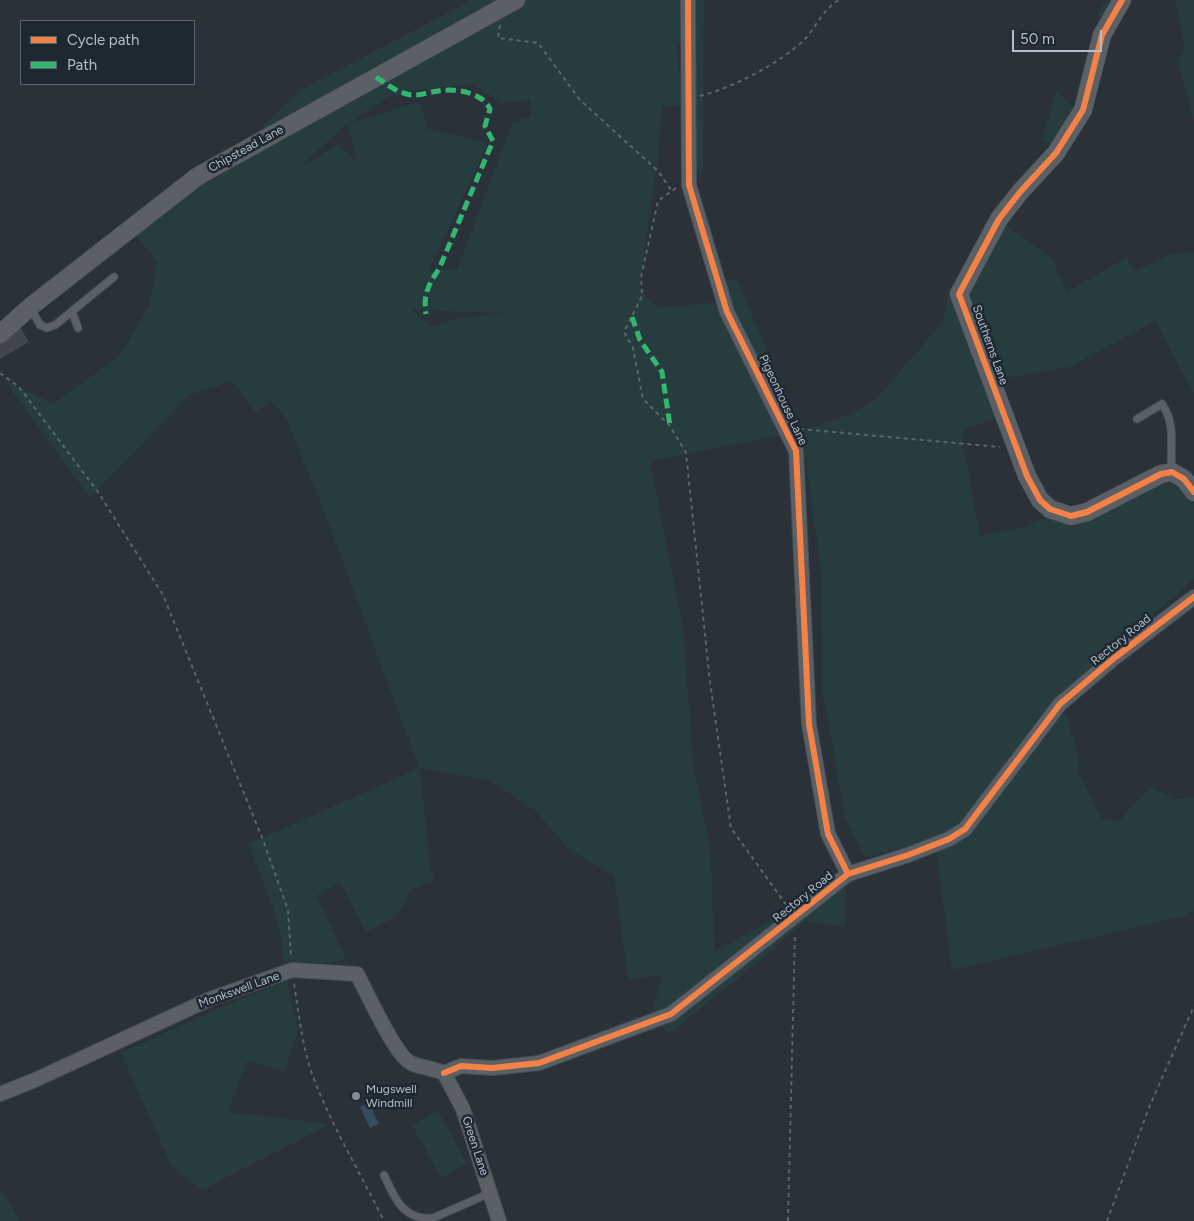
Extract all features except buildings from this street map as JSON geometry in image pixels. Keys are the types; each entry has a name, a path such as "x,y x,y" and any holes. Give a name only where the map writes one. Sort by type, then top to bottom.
{"street":[{"name":"Pigeonhouse Lane","path":"688,0 689,184 727,312 796,451 809,724 828,834 848,874"},
{"name":"Southerns Lane","path":"1122,0 1102,35 1083,110 1056,153 1020,192 999,219 959,294 1027,476 1040,500 1050,509 1071,516 1087,512 1161,474 1172,472"},
{"name":"Chipstead Lane","path":"0,334 30,307 198,176 509,3"},
{"path":"1172,472 1184,479 1194,492"},
{"name":"Rectory Road","path":"444,1073 461,1066 492,1068 539,1063 671,1014 795,918 848,874 941,842 965,829 1060,704 1113,659 1194,597"},
{"name":"Monkswell Lane","path":"0,1094 35,1080 210,999 292,970 357,974 399,1053 411,1063 444,1073"},
{"name":"Green Lane","path":"444,1073 463,1109 499,1221"}],"lane":[{"path":"30,307 40,325 47,328 55,325 114,277"},
{"path":"72,311 78,328"},
{"path":"1137,419 1162,404 1168,413 1172,432 1172,472"},
{"path":"384,1175 398,1204 407,1214 423,1220 433,1218 491,1193"}],"path":[{"path":"688,100 715,92 762,70 803,40 829,6 839,0"},
{"path":"509,3 498,38 538,42 580,100 658,171 671,190"},
{"path":"689,184 671,190 658,201 641,277 642,296 624,332 633,348 643,399 670,426 686,454 710,682 731,828 795,918 795,996 788,1221"},
{"path":"0,373 19,387 98,492 162,595 263,840 288,910 292,970 301,1031 312,1072 336,1128 384,1221"},
{"path":"785,428 1017,448"},
{"path":"1107,1221 1150,1106 1194,1006"}],"green space":[{"path":"472,0 704,0 703,174 696,176 694,79 677,40 682,105 662,106 656,174 639,289 657,308 718,302 725,280 737,280 802,431 650,461 684,634 693,764 711,852 714,952 790,910 833,870 846,886 845,927 805,921 669,1034 651,1017 662,975 628,979 614,875 568,849 536,811 491,781 420,768 430,866 435,881 411,890 397,916 366,932 340,882 316,896 346,958 332,963 284,962 278,923 249,844 419,768 331,529 287,420 272,401 256,413 232,381 188,396 90,498 4,380 54,404 120,355 149,306 157,261 134,233 210,177 302,89","holes":["474,84 502,103 530,100 531,116 512,123 457,269 429,271 488,143 428,129 419,102 349,123 387,97 416,90","347,124 357,162 337,145 297,169","411,310 504,313 456,319 433,327"]},
{"path":"1105,0 1115,0 1099,26 1099,12"},
{"path":"1175,0 1194,0 1194,119 1178,63 1185,46"},
{"path":"1056,91 1077,109 1055,146 1042,141"},
{"path":"1001,222 1052,258 1067,292 1127,257 1134,271 1170,255 1194,252 1194,394 1155,321 1070,367 999,379 965,294"},
{"path":"949,285 997,417 964,430 962,438 980,536 1024,527 1052,515 1161,482 1184,488 1194,504 1194,579 1038,718 962,825 918,844 865,857 845,817 823,692 822,580 802,431 850,414 876,399 943,322"},
{"path":"1066,713 1080,763 1078,771 1101,819 1119,821 1150,787 1176,799 1194,798 1194,911 1185,916 952,970 936,850 966,836 1056,721"},
{"path":"287,980 298,1031 285,1071 247,1061 228,1112 331,1124 202,1190 172,1167 121,1053"},
{"path":"438,1111 467,1164 441,1178 412,1125"},
{"path":"0,1187 19,1221 0,1221"}],"water":[{"path":"369,1103 379,1124 370,1128 360,1107"}],"marked path":[{"path":"376,77 397,90 411,95 445,90 467,92 481,99 490,109 485,126 493,141 439,269 427,290 425,301 426,314"},
{"path":"632,317 640,340 662,372 670,426"}],"cycle path":[{"path":"688,0 689,185 727,312 796,451 809,724 828,834 848,874"},
{"path":"1122,0 1102,35 1083,110 1056,153 1020,192 999,219 959,294 1027,476 1040,500 1050,509 1071,516 1087,512 1161,474 1172,472 1184,479 1194,492"},
{"path":"444,1073 461,1066 492,1068 539,1063 671,1014 848,874 908,855 949,839 965,829 1060,704 1113,659 1194,597"}],"place":[{"name":"Mugswell Windmill","path":"356,1096"}]}
